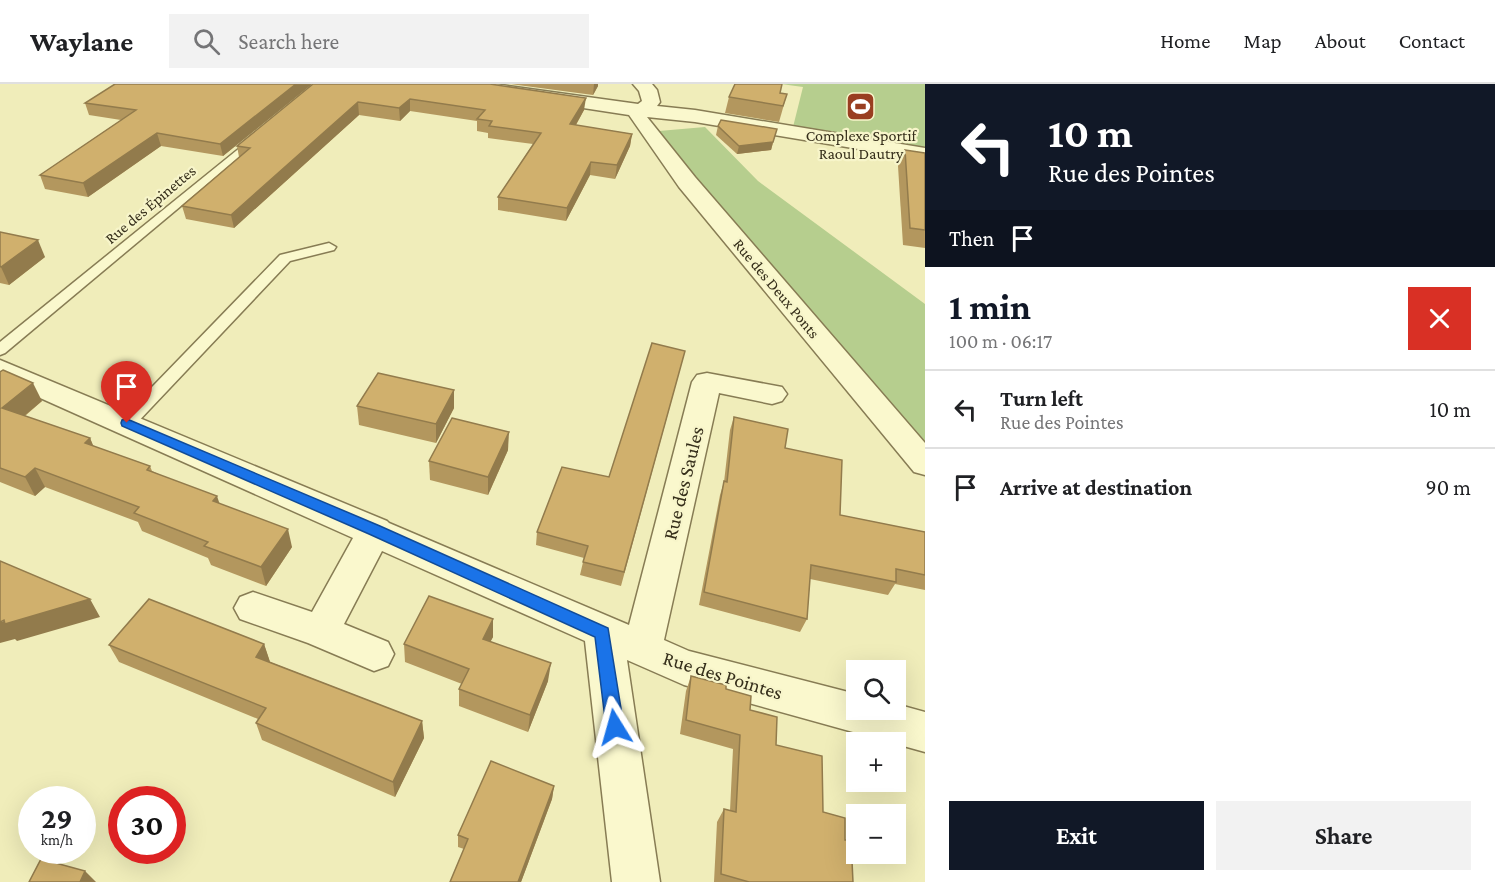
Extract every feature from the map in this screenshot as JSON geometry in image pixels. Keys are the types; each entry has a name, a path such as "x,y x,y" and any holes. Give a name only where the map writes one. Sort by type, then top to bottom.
{"street":[{"path":"459,84 706,118 904,148 925,154"},
{"path":"642,84 648,90 651,102 642,110"},
{"name":"Rue des Deux Ponts","path":"642,110 637,116 687,182 925,464"},
{"name":"Rue des Pointes","path":"0,369 375,530 684,667 925,732"},
{"name":"Rue des Saules","path":"642,648 707,381 772,394"},
{"path":"321,632 375,530"},
{"path":"253,608 374,654"},
{"path":"603,633 636,882"}],"lane":[{"name":"Rue des Épinettes","path":"0,350 266,129"},
{"path":"127,423 285,258 329,247"}],"green space":[{"name":"Complexe Sportif Raoul Dautry","path":"781,84 925,84 925,148 793,127 803,87"},
{"path":"705,127 758,181 925,304 925,444 698,181 659,131"}],"building":[{"path":"115,84 296,84 220,144 157,133 83,183 40,175 136,110 85,103"},
{"path":"313,84 490,84 586,98 570,124 632,134 617,165 591,162 567,208 498,197 541,133 489,126 492,121 477,119 485,110 410,99 399,108 358,102 231,215 182,206 250,148 237,146"},
{"path":"735,84 782,84 780,93 787,94 783,106 729,97"},
{"path":"721,120 777,129 773,142 739,146 718,126"},
{"path":"905,150 925,153 925,230 910,228"},
{"path":"0,232 38,240 1,267"},
{"path":"652,343 685,351 624,572 583,562 588,546 537,532 562,467 609,477"},
{"path":"3,370 33,383 2,408 90,438 85,443 150,466 147,470 217,496 213,501 288,529 261,567 204,546 208,542 134,513 139,507 35,468 25,477 0,468 0,372"},
{"path":"378,373 454,390 436,424 357,406"},
{"path":"734,417 788,429 785,448 842,460 840,515 925,532 925,575 896,569 896,582 811,565 807,619 704,592 724,481 727,482"},
{"path":"452,418 509,432 488,477 429,461"},
{"path":"0,561 90,599 5,624 4,620 0,622"},
{"path":"429,596 493,619 483,639 551,663 530,715 459,689 469,669 404,644"},
{"path":"149,599 264,644 256,657 422,721 393,782 256,723 266,708 109,645"},
{"path":"691,676 726,685 726,689 751,696 750,710 777,717 776,745 822,756 823,812 845,818 846,864 852,864 853,882 749,882 721,874 724,809 736,812 740,735 686,720"},
{"path":"491,761 554,786 518,882 450,882 468,839 458,835"},
{"path":"38,864 59,864 85,871 80,882 29,882"}],"place":[{"name":"Complexe Sportif Raoul Dautry","path":"861,107"}],"route":[{"path":"127,423 375,530 603,633 615,727"}]}
